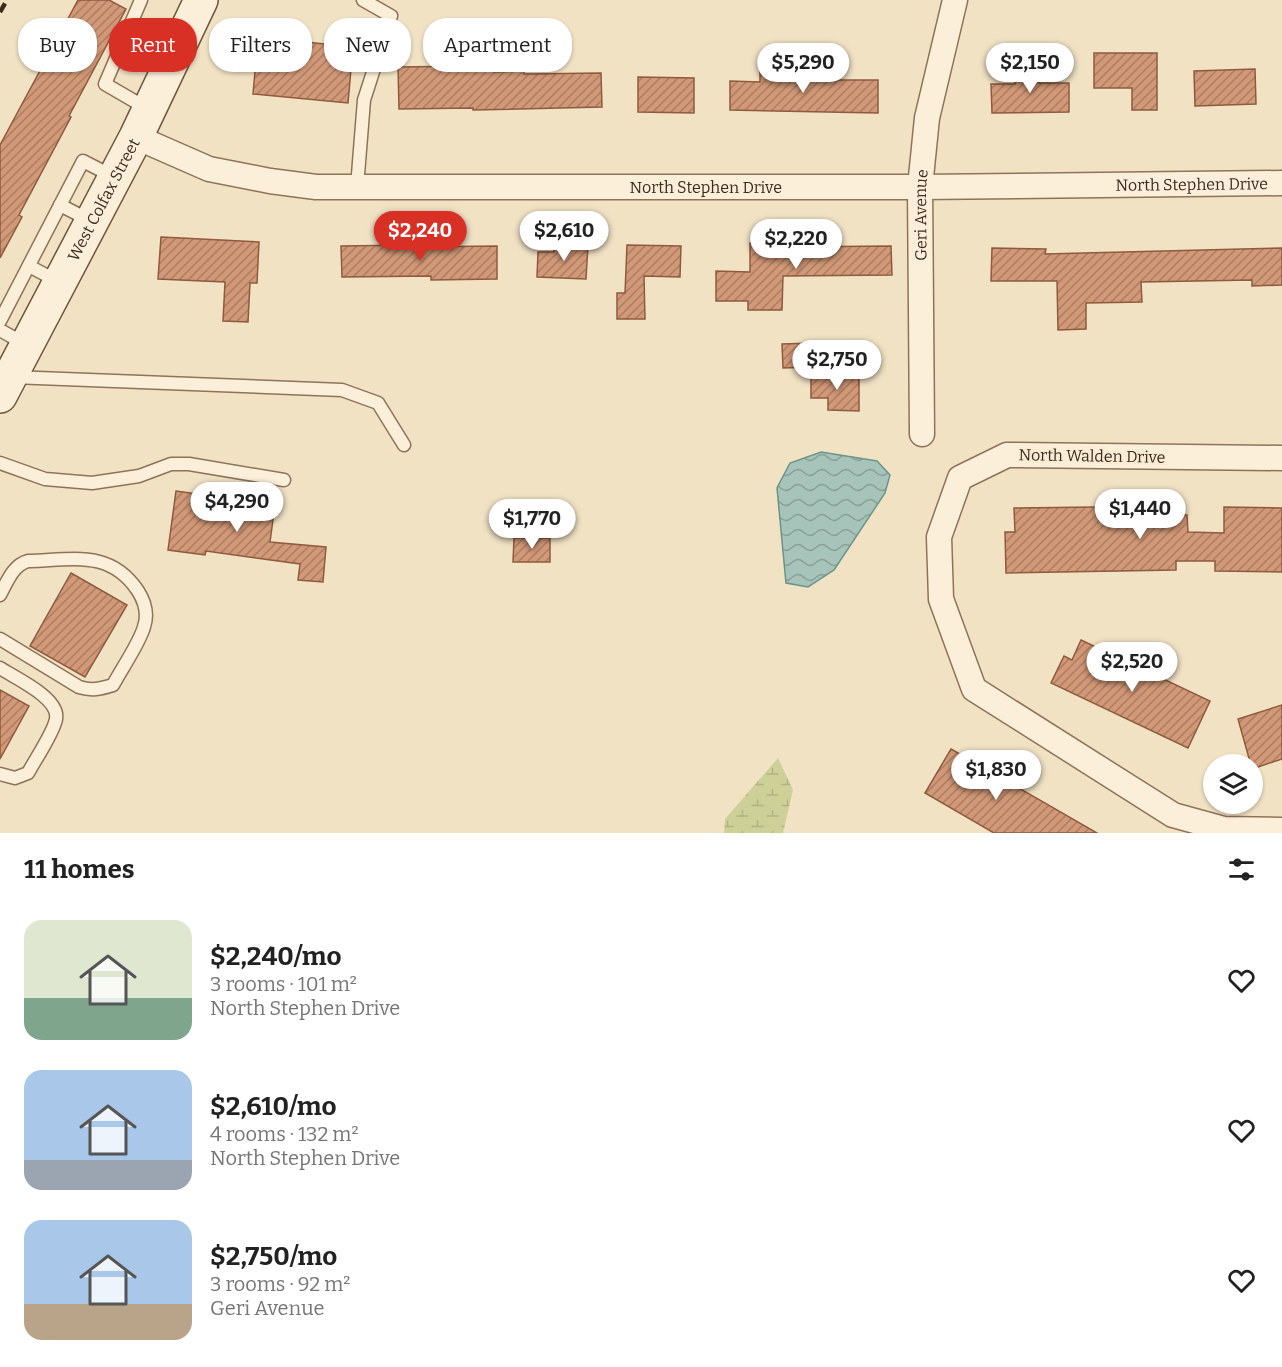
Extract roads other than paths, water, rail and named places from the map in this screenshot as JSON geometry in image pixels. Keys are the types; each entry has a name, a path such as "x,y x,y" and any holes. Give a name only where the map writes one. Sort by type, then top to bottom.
{"street":[{"name":"West Colfax Street","path":"5,387 14,338 60,283 142,123 201,0"},
{"name":"Geri Avenue","path":"922,434 920,187 927,118 955,0"},
{"name":"North Stephen Drive","path":"142,123 209,168 270,181 316,187 920,187 1282,183"},
{"name":"North Walden Drive","path":"1282,458 1007,455 960,478 939,537 941,599 974,689 1173,815 1224,829 1282,830"}],"lane":[{"path":"141,0 105,84 142,123"},
{"path":"357,187 364,100 391,16 363,0"},
{"path":"0,321 83,161 115,177"},
{"path":"60,205 92,222"},
{"path":"29,266 60,283"},
{"path":"5,387 342,390 378,403 404,445"},
{"path":"0,463 45,479 92,483 139,476 171,464 189,464 284,480"},
{"path":"0,595 12,573 21,563 86,558 102,561 127,578 142,598 146,616 144,627 113,685 100,689 89,690 79,687 0,639"},
{"path":"0,668 44,696 54,706 57,718 28,773 15,778 0,774"}],"water":[{"path":"821,452 877,461 890,475 885,493 834,570 808,587 786,583 777,488 790,463"}],"railway":[{"path":"0,12 7,0"}]}
